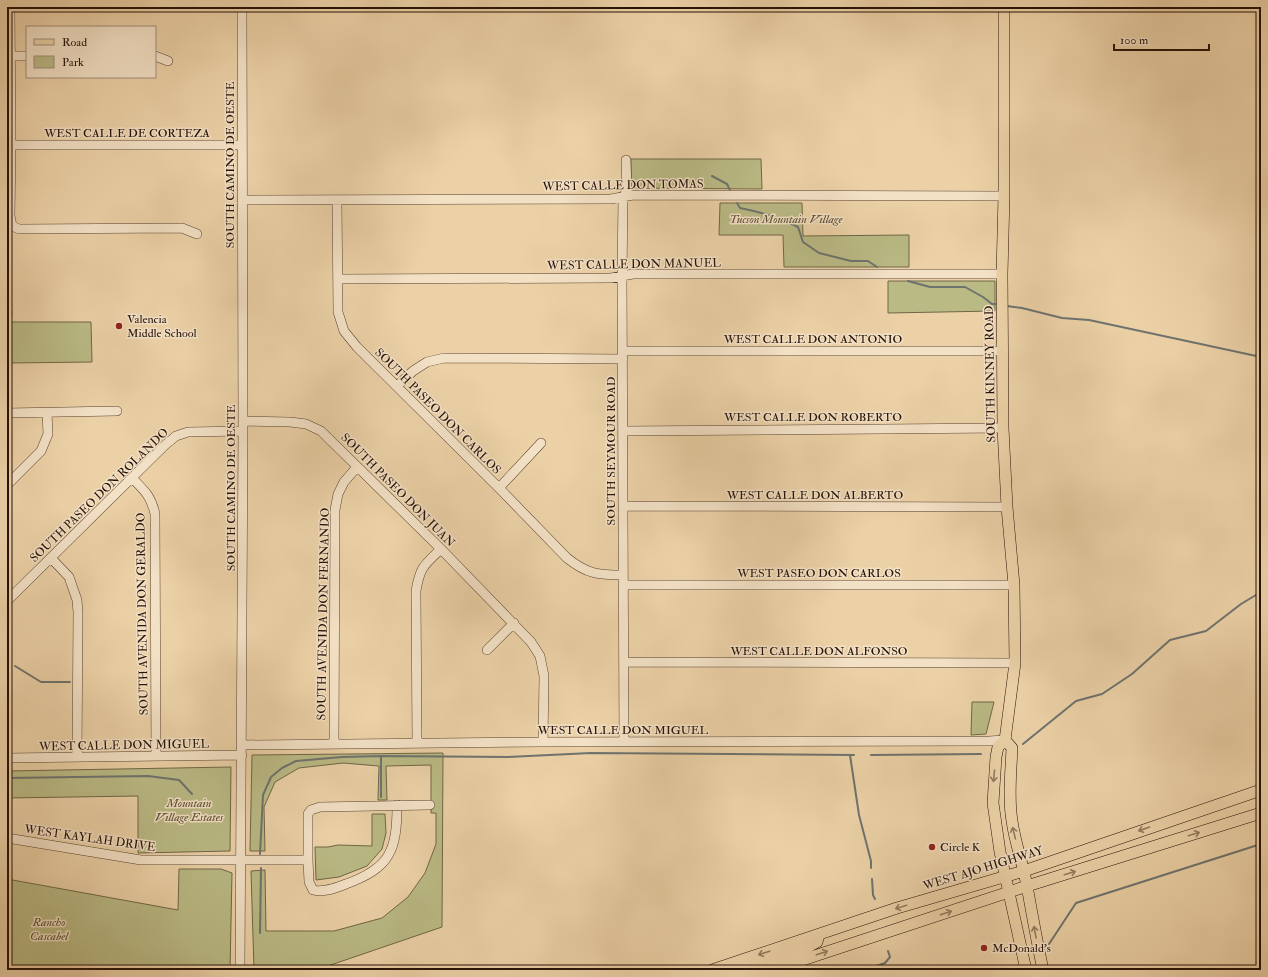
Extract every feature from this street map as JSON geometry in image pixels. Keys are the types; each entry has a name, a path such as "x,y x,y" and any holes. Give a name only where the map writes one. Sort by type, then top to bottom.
{"main road":[{"name":"SOUTH KINNEY ROAD","path":"1004,7 1004,196 1002,274 1003,428 1007,507 1014,585 1015,663 1005,740 998,747 996,757 993,803 1008,893 1026,970"},
{"name":"SOUTH KINNEY ROAD","path":"1005,740 1012,748 1010,783 1012,822 1024,870 1043,970"},
{"name":"WEST AJO HIGHWAY","path":"712,970 897,908 1024,870 1261,790"},
{"path":"772,970 1027,886 1261,813"},
{"path":"745,970 808,947 817,942 819,935"}],"street":[{"path":"10,7 10,216 12,226 19,229 182,228 197,234"},
{"name":"SOUTH CAMINO DE OESTE","path":"240,970 243,431 242,7"},
{"path":"10,56 26,56"},
{"path":"156,56 168,61"},
{"name":"WEST CALLE DE CORTEZA","path":"11,145 242,145"},
{"name":"SOUTH SEYMOUR ROAD","path":"624,742 622,276 623,198 627,190 626,160"},
{"name":"WEST CALLE DON TOMAS","path":"242,200 611,199 634,195 1004,196"},
{"name":"SOUTH PASEO DON CARLOS","path":"337,200 338,312 344,331 357,347 567,558 578,566 591,572 602,575 623,575"},
{"name":"WEST CALLE DON MANUEL","path":"338,279 611,278 633,274 1002,274"},
{"name":"WEST CALLE DON ANTONIO","path":"397,386 413,371 427,362 444,358 1003,351"},
{"path":"7,413 117,411"},
{"path":"7,485 41,451 48,434 47,413"},
{"name":"SOUTH PASEO DON JUAN","path":"243,421 290,422 306,424 320,431 441,549 531,642 540,656 544,676 543,742"},
{"name":"WEST CALLE DON ROBERTO","path":"623,431 1003,428"},
{"name":"SOUTH PASEO DON ROLANDO","path":"7,601 165,445 176,436 188,432 243,431"},
{"path":"499,488 541,443"},
{"name":"SOUTH AVENIDA DON FERNANDO","path":"334,743 335,510 338,494 344,482 357,467"},
{"name":"SOUTH AVENIDA DON GERALDO","path":"132,478 149,496 155,514 156,756"},
{"name":"WEST CALLE DON ALBERTO","path":"623,506 1007,507"},
{"path":"417,743 416,591 418,576 424,565 441,549"},
{"path":"51,558 69,577 77,600 76,757"},
{"name":"WEST PASEO DON CARLOS","path":"624,585 1014,585"},
{"path":"487,650 514,624"},
{"name":"WEST CALLE DON ALFONSO","path":"624,662 1015,663"},
{"name":"WEST CALLE DON MIGUEL","path":"242,745 334,743 1005,740"},
{"name":"WEST CALLE DON MIGUEL","path":"7,758 242,755"},
{"path":"397,805 396,837 391,852 383,864 371,873 357,880 324,891 311,892 308,860 308,814 311,810 320,807 397,805 430,805"},
{"name":"WEST KAYLAH DRIVE","path":"7,838 141,860 308,860"}],"green space":[{"name":"Tucson Mountain Village","path":"631,159 761,159 762,189 631,188"},
{"name":"Tucson Mountain Village","path":"720,203 802,203 803,236 909,235 909,267 784,267 783,235 719,235"},
{"path":"888,281 995,281 995,311 888,313"},
{"path":"7,311 12,311 11,322 91,322 92,362 7,363"},
{"path":"972,702 994,702 986,734 971,735"},
{"path":"443,753 442,927 316,970 254,970 251,871 265,870 266,931 334,931 382,918 408,897 425,873 436,844 436,813 431,813 431,765 386,766 387,800 378,800 379,766 343,763 299,768 275,782 264,807 265,851 250,851 252,755"},
{"name":"Mountain Village Estates","path":"231,767 230,851 138,853 138,796 7,798 7,771"},
{"path":"372,814 385,814 386,833 382,849 367,866 339,877 316,880 315,847 338,845 372,846"},
{"name":"Rancho Cascabel","path":"179,869 221,869 232,873 230,970 7,970 7,879 178,910"}],"waterway":[{"path":"712,176 727,184 730,190"},
{"path":"737,203 740,208 769,215 798,227 803,242 819,253 851,261 868,261 877,267"},
{"path":"908,281 930,287 965,287 992,304 996,304"},
{"path":"1007,306 1022,308 1062,318 1089,320 1261,357"},
{"path":"1023,744 1076,701 1102,694 1132,674 1170,640 1206,631 1241,604 1261,592"},
{"path":"15,666 41,682 70,682"},
{"path":"260,854 263,795 271,777 282,768 296,761 342,757 508,757 591,753 854,755"},
{"path":"871,755 981,754"},
{"path":"850,755 859,815 871,861 871,868"},
{"path":"381,756 381,797"},
{"path":"7,778 148,776 179,780 192,794"},
{"path":"1049,944 1076,903 1261,844"},
{"path":"260,933 261,868"},
{"path":"872,879 873,895 875,899"},
{"path":"865,970 885,963 890,957 888,951"}],"place":[{"name":"Valencia Middle School","path":"119,326"},
{"name":"Circle K","path":"932,847"},
{"name":"McDonald's","path":"984,948"}]}
